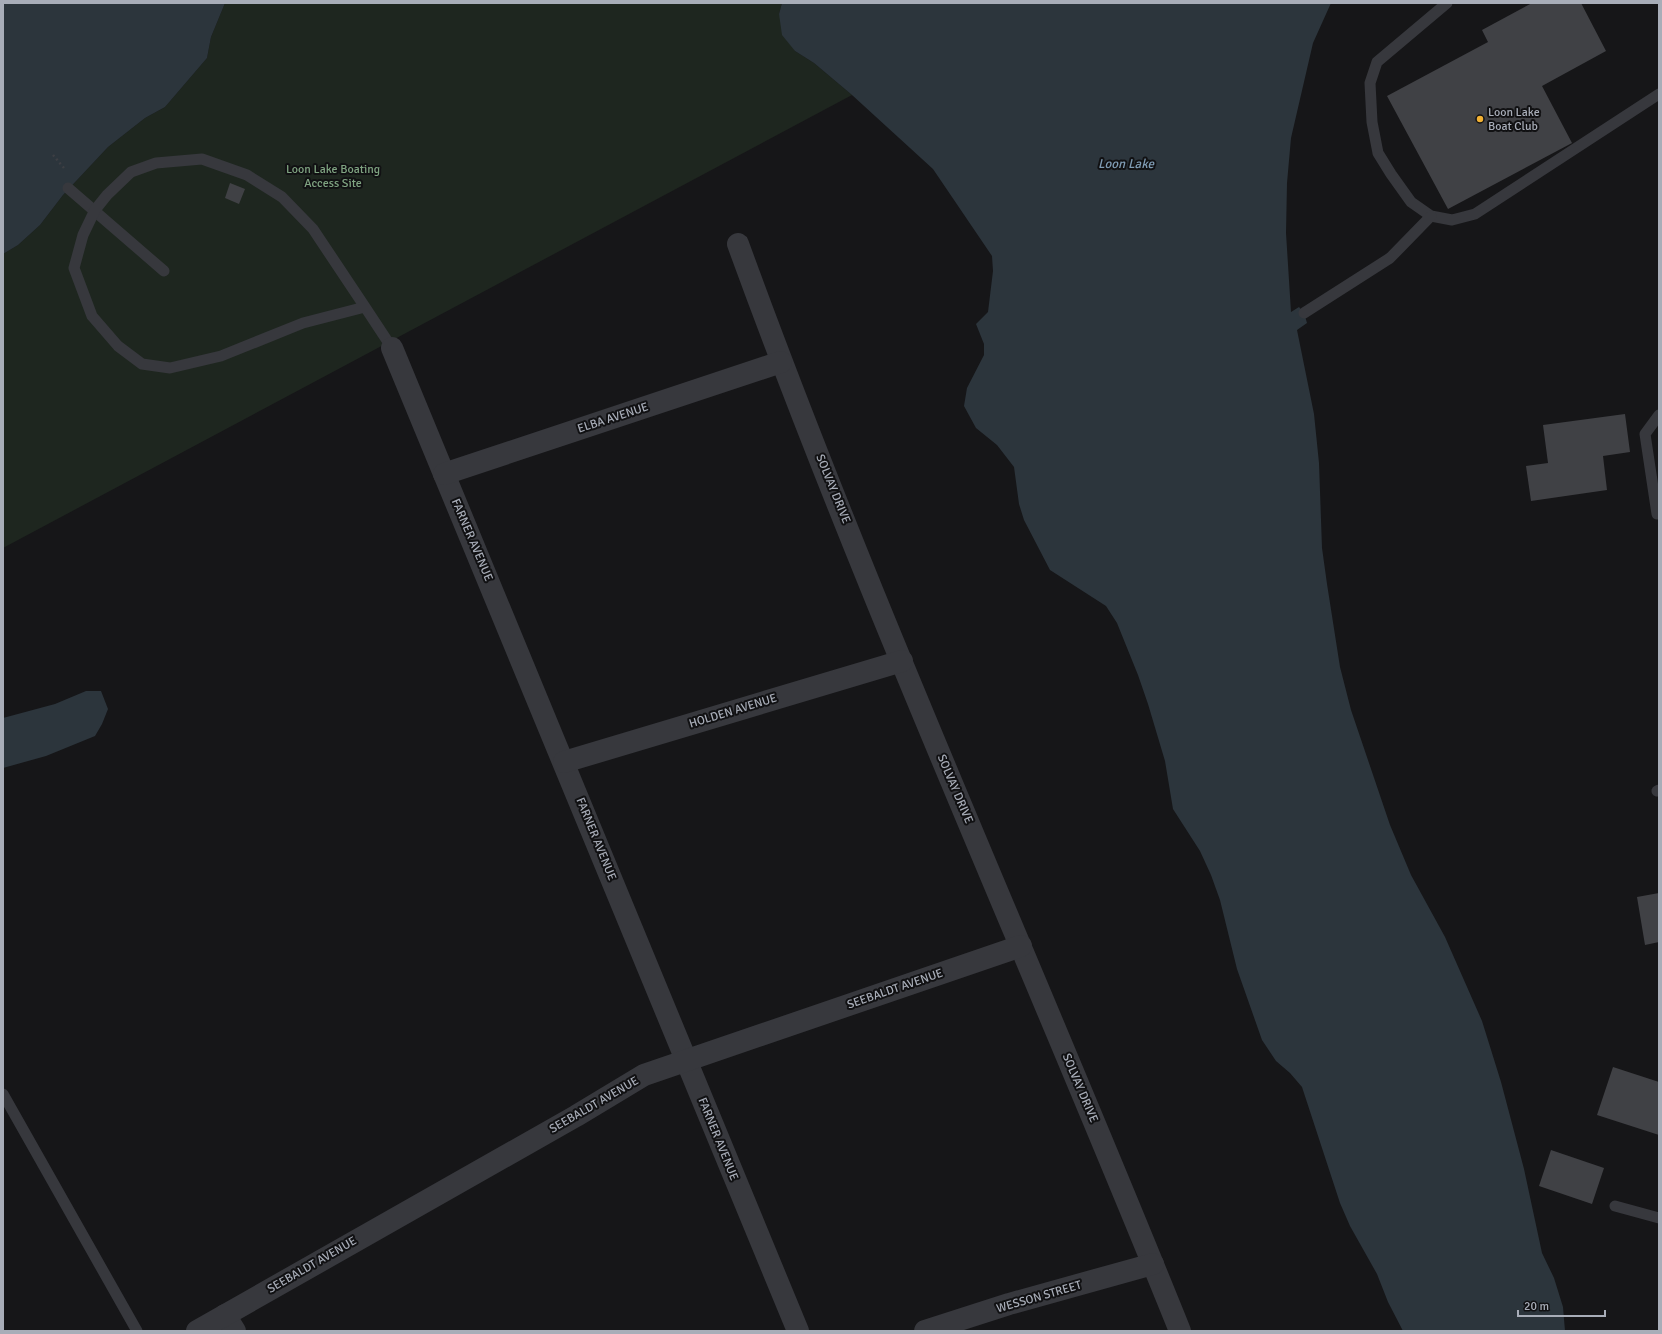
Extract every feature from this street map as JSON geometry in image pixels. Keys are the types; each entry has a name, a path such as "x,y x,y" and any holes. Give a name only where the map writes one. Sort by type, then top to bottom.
{"street":[{"name":"SOLVAY DRIVE","path":"738,244 781,362 902,661 1180,1331"},
{"name":"FARNER AVENUE","path":"392,348 798,1331"},
{"name":"ELBA AVENUE","path":"444,474 781,362"},
{"name":"HOLDEN AVENUE","path":"564,762 902,661"},
{"name":"SEEBALDT AVENUE","path":"197,1331 230,1323 644,1075 1021,946"},
{"name":"WESSON STREET","path":"925,1331 1009,1304 1153,1264"}],"lane":[{"path":"1447,3 1377,62 1370,83 1372,122 1378,152 1390,174 1411,202 1431,216 1452,220 1475,214 1659,94"},
{"path":"365,307 303,323 221,356 170,368 142,364 118,346 92,316 74,268 83,235 95,210 107,195 131,172 156,163 202,159 247,175 282,197 313,229 365,307 392,348"},
{"path":"68,188 164,271"},
{"path":"1304,313 1390,258 1431,216"},
{"path":"1657,514 1645,434 1659,415"},
{"path":"3,1094 137,1331"},
{"path":"1615,1206 1659,1218"}],"green space":[{"name":"Loon Lake Boating Access Site","path":"225,3 782,3 779,14 795,51 814,63 852,95 3,548 3,254 18,245 40,225 63,195 108,147 145,118 165,107 207,58 211,37"}],"water":[{"path":"3,3 225,3 211,37 207,58 165,107 145,118 108,147 63,195 40,225 18,245 3,254"},
{"name":"Loon Lake","path":"782,3 1331,3 1313,43 1291,138 1287,183 1286,233 1291,312 1299,307 1304,313 1307,323 1297,330 1314,414 1319,463 1322,548 1340,667 1351,710 1390,825 1411,875 1445,937 1482,1021 1501,1082 1524,1169 1542,1253 1554,1278 1563,1307 1565,1331 1403,1331 1388,1302 1377,1274 1350,1226 1340,1203 1302,1087 1290,1073 1276,1061 1262,1040 1237,969 1220,900 1211,875 1200,851 1173,809 1165,761 1148,704 1117,623 1106,606 1050,570 1024,520 1019,504 1014,467 997,445 976,428 964,406 967,388 984,355 984,344 976,324 988,312 993,271 992,256 933,169 852,95 814,63 795,51 782,35 779,14"},
{"path":"86,691 101,691 108,709 95,736 46,756 3,768 3,718 55,704"}],"building":[{"name":"Loon Lake Boat Club","path":"1532,3 1581,3 1606,51 1542,86 1572,143 1448,209 1387,96 1488,42 1482,30"},
{"path":"230,183 245,189 239,204 225,198"},
{"path":"1625,414 1630,452 1603,456 1607,490 1531,501 1526,466 1548,463 1543,425"},
{"path":"1659,893 1659,942 1645,945 1637,897"},
{"path":"1613,1067 1659,1082 1659,1135 1597,1115"},
{"path":"1551,1150 1604,1168 1592,1204 1539,1186"}],"place":[{"name":"Loon Lake Boat Club","path":"1480,119"}]}
